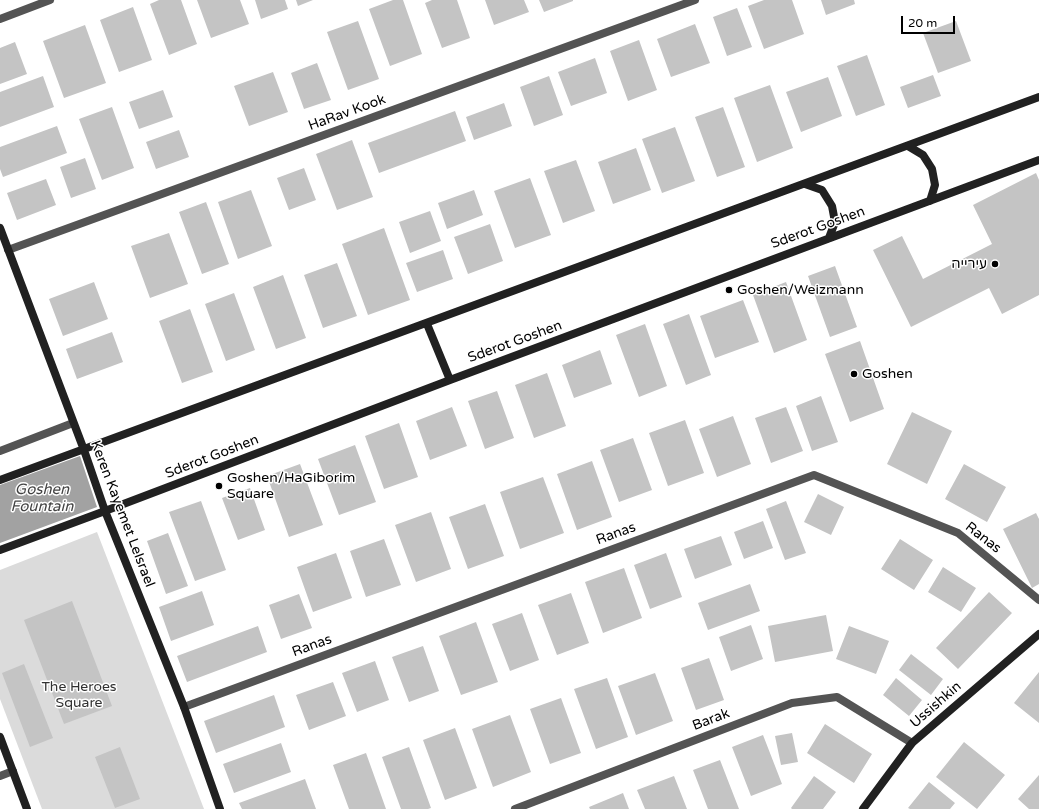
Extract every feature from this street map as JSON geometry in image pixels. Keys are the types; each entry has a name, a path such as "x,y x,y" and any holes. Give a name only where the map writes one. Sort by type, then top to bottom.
{"street":[{"path":"0,19 50,0"},
{"name":"HaRav Kook","path":"8,250 695,0"},
{"path":"0,480 1039,97"},
{"path":"908,146 923,155 932,169 935,185 930,201"},
{"name":"Sderot Goshen","path":"0,550 1039,160"},
{"path":"805,184 822,190 832,206 835,222 830,238"},
{"name":"Keren Kayemet LeIsrael","path":"0,228 84,450 105,511 184,708 220,809"},
{"path":"426,324 450,380"},
{"path":"0,450 73,423"},
{"name":"Ranas","path":"184,708 814,475 958,533 1039,600"},
{"name":"Ussishkin","path":"863,809 912,743 1039,634"},
{"name":"Barak","path":"515,809 792,704 837,698 912,743"},
{"path":"0,737 27,809"},
{"path":"0,776 13,771"}],"green space":[{"name":"The Heroes Square","path":"97,532 204,809 42,809 0,699 0,570"}],"water":[{"name":"Goshen Fountain","path":"80,456 97,507 0,543 0,485"}],"building":[{"path":"159,0 181,0 197,44 169,55 150,4"},
{"path":"197,0 240,0 249,24 211,38"},
{"path":"255,0 285,0 288,9 261,19"},
{"path":"296,0 313,0 298,6"},
{"path":"393,0 403,0 422,54 390,66 369,9"},
{"path":"432,0 457,0 470,38 442,48 425,3"},
{"path":"485,0 524,0 529,12 494,25"},
{"path":"539,0 573,0 573,1 544,12"},
{"path":"764,0 792,0 804,34 764,49 748,6"},
{"path":"821,0 854,0 855,4 826,15"},
{"path":"133,7 152,60 119,72 100,20"},
{"path":"737,8 752,47 727,56 713,17"},
{"path":"358,21 379,79 348,90 327,32"},
{"path":"956,21 971,61 938,73 923,33"},
{"path":"695,24 710,63 671,77 657,39"},
{"path":"85,25 106,83 64,98 43,41"},
{"path":"639,40 657,90 628,101 610,51"},
{"path":"15,42 27,74 0,84 0,48"},
{"path":"867,55 885,105 856,116 837,66"},
{"path":"595,58 607,93 571,106 558,72"},
{"path":"317,63 331,100 304,109 291,73"},
{"path":"273,72 288,112 249,126 234,86"},
{"path":"933,75 941,96 908,108 900,87"},
{"path":"43,76 54,107 0,127 0,92"},
{"path":"549,76 563,115 534,126 520,87"},
{"path":"828,77 842,116 801,132 786,92"},
{"path":"770,85 793,148 757,162 734,98"},
{"path":"163,90 173,117 139,129 129,102"},
{"path":"504,103 512,126 474,140 466,117"},
{"path":"112,107 134,168 102,180 79,119"},
{"path":"723,107 745,167 717,177 695,117"},
{"path":"455,111 466,141 379,173 368,143"},
{"path":"57,126 67,153 3,177 0,169 0,147"},
{"path":"675,127 695,181 662,193 642,139"},
{"path":"179,130 189,157 156,169 146,142"},
{"path":"352,140 373,197 337,210 316,154"},
{"path":"636,148 651,190 613,204 598,162"},
{"path":"85,158 96,189 71,198 60,167"},
{"path":"576,160 595,211 563,223 544,171"},
{"path":"304,168 316,200 289,210 277,178"},
{"name":"עירייה","path":"1036,173 1039,180 1039,295 1002,314 989,288 911,327 873,250 902,236 923,279 992,244 973,205"},
{"path":"530,178 551,235 515,248 494,191"},
{"path":"46,179 56,205 17,220 7,193"},
{"path":"251,190 272,246 238,259 218,202"},
{"path":"474,190 483,215 447,229 438,203"},
{"path":"206,202 229,264 202,274 179,212"},
{"path":"430,211 441,241 410,253 399,222"},
{"path":"490,224 503,261 468,274 454,237"},
{"path":"384,228 410,300 368,315 342,244"},
{"path":"169,233 188,284 150,298 131,246"},
{"path":"443,250 453,279 417,292 406,263"},
{"path":"337,263 357,316 323,328 304,275"},
{"path":"835,266 857,327 830,337 808,276"},
{"path":"283,275 306,338 276,349 253,287"},
{"path":"94,282 108,319 63,336 49,299"},
{"path":"786,282 807,340 774,353 753,295"},
{"path":"234,293 255,350 226,361 205,304"},
{"path":"743,300 759,342 715,358 700,316"},
{"path":"190,309 213,372 182,383 159,321"},
{"path":"689,314 711,375 686,385 663,324"},
{"path":"645,324 667,386 639,397 616,335"},
{"path":"112,332 123,362 77,379 66,349"},
{"path":"860,341 884,409 850,422 825,354"},
{"path":"600,350 612,384 574,398 562,365"},
{"path":"547,373 566,426 534,438 515,385"},
{"path":"497,391 514,438 485,449 468,401"},
{"path":"821,396 838,442 812,451 796,406"},
{"path":"452,407 467,446 430,460 416,421"},
{"path":"786,407 803,451 771,463 755,418"},
{"path":"912,412 952,431 927,484 887,464"},
{"path":"733,416 751,464 717,477 699,429"},
{"path":"685,420 704,473 668,486 649,433"},
{"path":"399,423 418,477 384,489 365,436"},
{"path":"633,438 652,490 619,502 600,450"},
{"path":"355,445 376,502 339,515 318,459"},
{"path":"592,461 612,517 577,530 557,474"},
{"path":"300,464 323,525 289,537 267,476"},
{"path":"964,464 1006,487 987,522 945,499"},
{"path":"543,477 564,533 520,549 500,492"},
{"path":"250,488 265,530 238,540 222,498"},
{"path":"818,494 844,507 831,535 804,522"},
{"path":"201,501 226,570 195,581 169,512"},
{"path":"786,501 806,553 785,560 766,509"},
{"path":"485,504 504,556 468,569 449,517"},
{"path":"431,512 451,569 416,582 395,525"},
{"path":"1036,513 1039,519 1039,584 1032,588 1003,529"},
{"path":"763,521 773,548 744,559 734,532"},
{"path":"168,533 188,586 166,594 147,541"},
{"path":"721,536 732,565 695,579 684,549"},
{"path":"384,539 401,585 366,597 350,551"},
{"path":"900,539 933,560 914,590 881,569"},
{"path":"336,553 352,598 313,612 297,567"},
{"path":"666,553 682,597 650,609 634,565"},
{"path":"943,567 976,588 961,612 928,592"},
{"path":"624,568 642,618 603,633 585,582"},
{"path":"750,584 760,611 708,630 698,603"},
{"path":"202,591 214,625 171,641 159,607"},
{"path":"989,592 1012,613 958,669 936,648"},
{"path":"571,593 589,643 557,655 538,605"},
{"path":"299,594 312,628 281,639 269,605"},
{"path":"72,601 112,706 64,724 24,620"},
{"path":"522,613 539,660 510,671 492,624"},
{"path":"826,615 833,651 775,662 768,626"},
{"path":"476,622 498,682 461,695 439,636"},
{"path":"751,625 763,659 731,671 719,637"},
{"path":"258,626 267,652 187,682 177,656"},
{"path":"849,626 889,641 876,674 836,659"},
{"path":"423,646 439,691 409,702 392,657"},
{"path":"911,654 943,679 931,695 899,670"},
{"path":"709,658 724,700 696,710 681,668"},
{"path":"375,661 389,700 357,712 342,673"},
{"path":"24,664 53,738 30,747 2,673"},
{"path":"1039,672 1039,723 1014,703"},
{"path":"655,673 673,721 636,735 618,686"},
{"path":"607,678 628,737 596,749 574,689"},
{"path":"896,678 922,700 909,716 883,695"},
{"path":"333,682 346,716 309,730 296,695"},
{"path":"274,695 285,727 216,753 204,721"},
{"path":"561,698 581,753 550,764 530,709"},
{"path":"510,715 531,772 493,787 472,729"},
{"path":"825,724 872,754 854,783 807,753"},
{"path":"455,728 477,788 445,800 423,740"},
{"path":"792,733 798,762 781,765 775,736"},
{"path":"763,735 782,784 751,796 732,747"},
{"path":"964,742 1005,775 977,809 936,777"},
{"path":"281,743 291,772 234,793 223,764"},
{"path":"120,747 140,799 115,808 95,757"},
{"path":"409,747 431,808 428,809 401,809 382,757"},
{"path":"366,753 386,809 349,809 333,765"},
{"path":"720,760 739,809 708,809 693,770"},
{"path":"1039,775 1039,809 1029,809 1018,799"},
{"path":"674,776 687,809 645,809 637,790"},
{"path":"814,776 836,792 823,809 792,809 791,808"},
{"path":"305,779 316,809 242,809 239,803"},
{"path":"929,782 955,803 950,809 908,808"},
{"path":"623,793 629,809 590,809 589,807"}],"place":[{"name":"עירייה","path":"995,264"},
{"name":"Goshen/Weizmann","path":"729,290"},
{"name":"Goshen","path":"854,374"},
{"name":"Goshen/HaGiborim Square","path":"219,486"}]}
